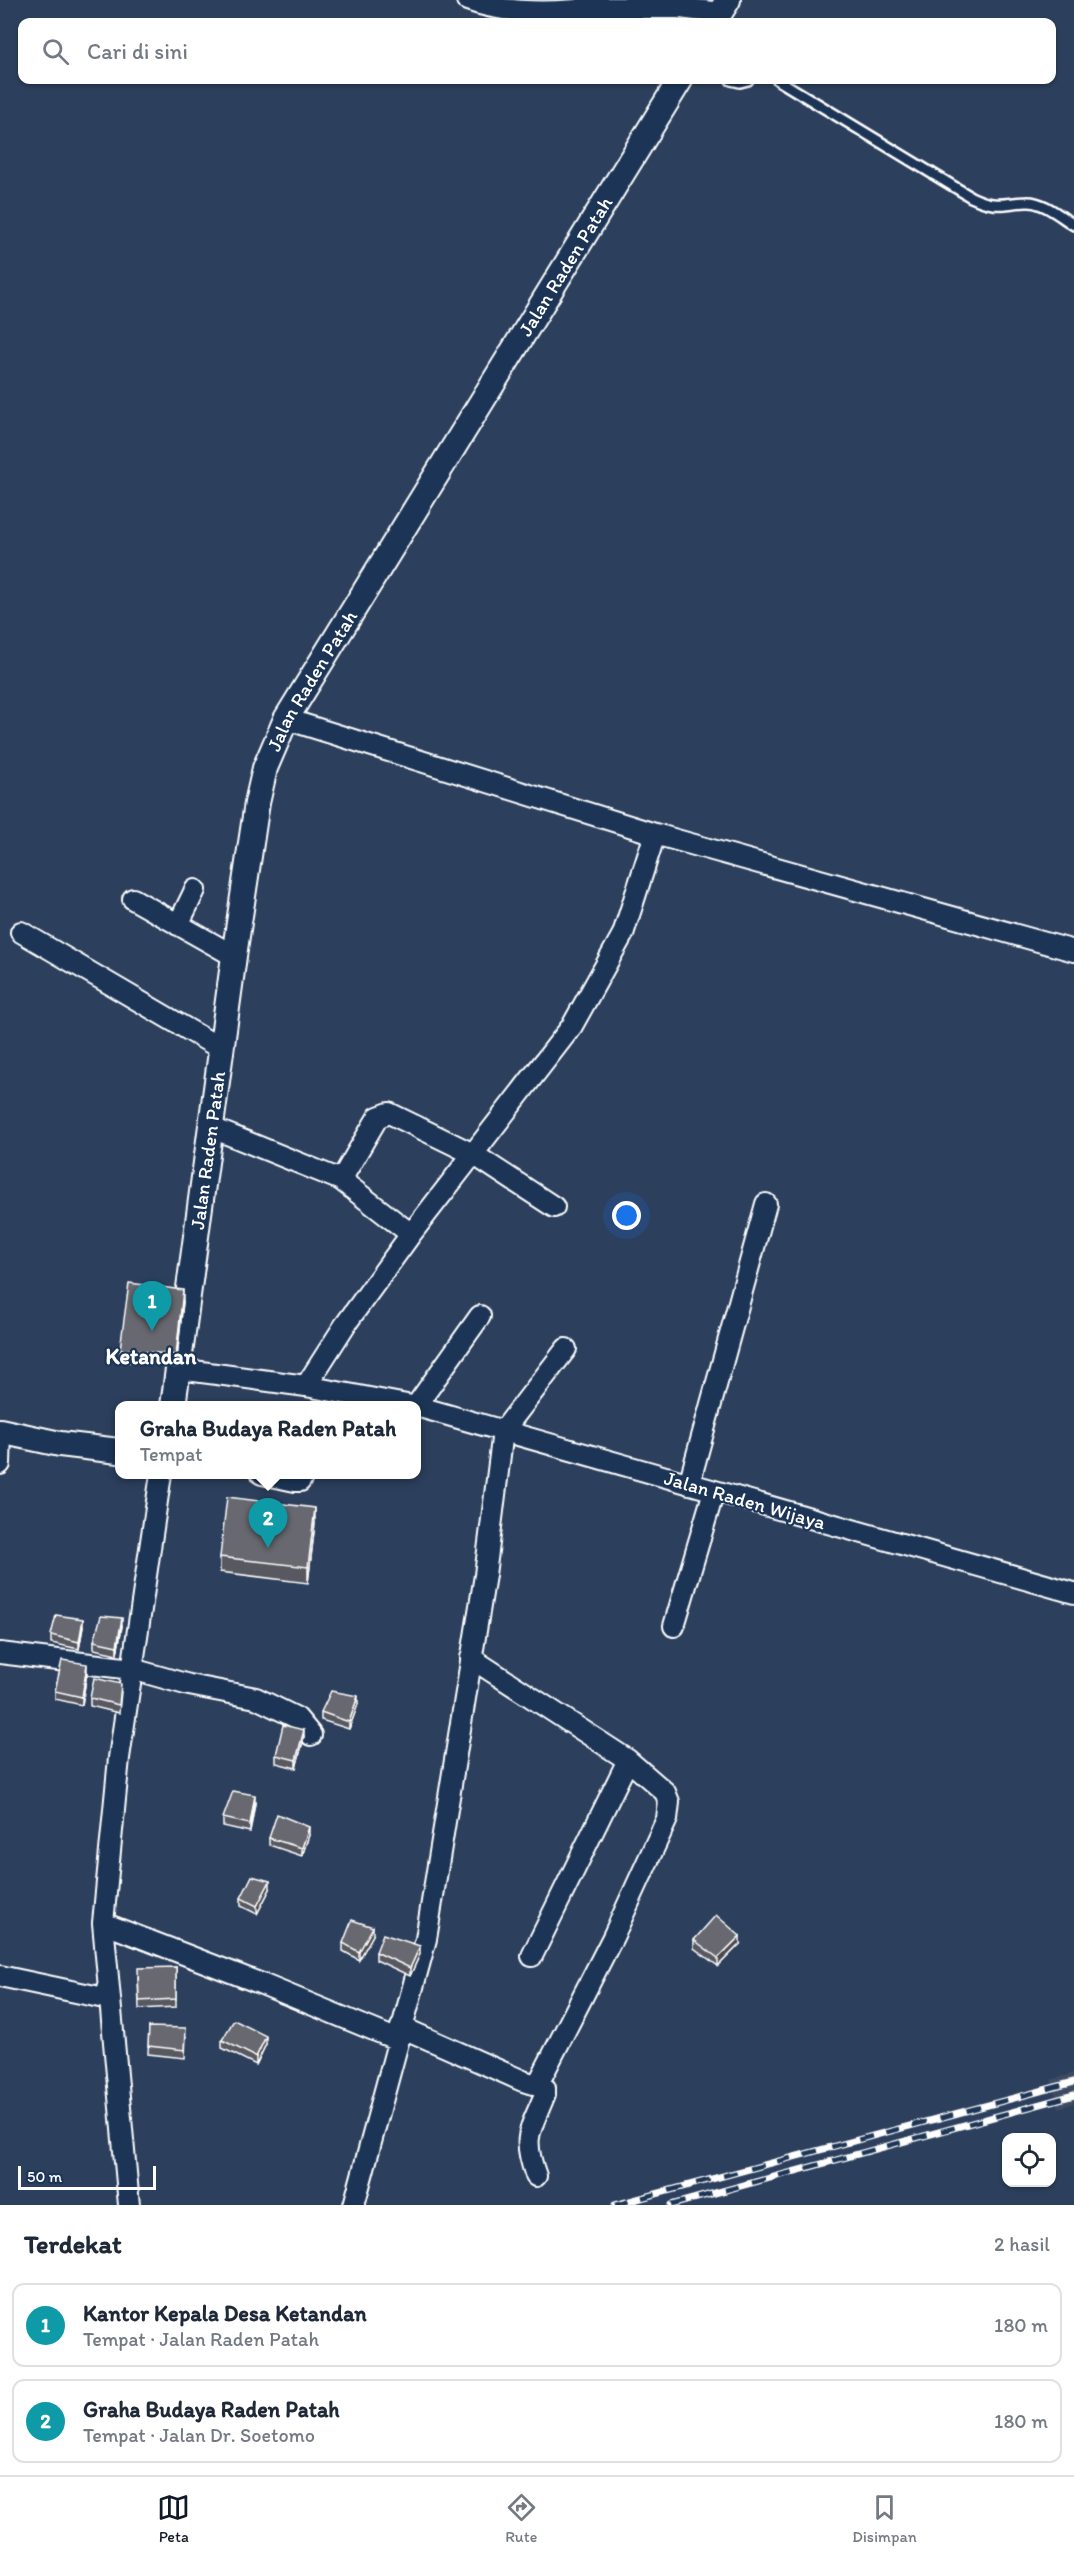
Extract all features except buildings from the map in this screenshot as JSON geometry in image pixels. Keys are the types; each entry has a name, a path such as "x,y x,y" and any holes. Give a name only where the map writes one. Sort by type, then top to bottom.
{"street":[{"path":"467,0 516,10 553,11 592,4 721,12"},
{"name":"Jalan Raden Patah","path":"174,1401 234,956 257,803 265,768 286,719 678,84"},
{"path":"286,719 655,834 1074,951"},
{"path":"312,1393 345,1325 411,1234 572,1026 623,934 655,834"},
{"path":"178,925 195,890"},
{"path":"133,899 234,956"},
{"path":"21,932 223,1050"},
{"path":"341,1180 378,1117 389,1113 473,1154 554,1207"},
{"path":"210,1127 341,1180 411,1234"},
{"path":"689,1484 766,1204"},
{"path":"419,1401 480,1316"},
{"path":"354,2205 426,1940 471,1658 503,1431 566,1350"},
{"name":"Jalan Raden Wijaya","path":"179,1369 312,1393 375,1401"},
{"name":"Jalan Raden Wijaya","path":"421,1408 1074,1593"},
{"path":"0,1464 3,1429 60,1444 115,1450"},
{"path":"129,2205 103,1923 119,1758 160,1479"},
{"path":"286,1479 300,1481 301,1479"},
{"path":"674,1626 714,1491"},
{"path":"0,1653 132,1669 189,1685 256,1698 297,1718 311,1735"},
{"path":"103,1923 523,2081 533,2084 539,2082 613,1937 667,1819 669,1802 665,1792 628,1760 471,1658"},
{"path":"532,1956 628,1760"},
{"path":"0,1976 109,1999"},
{"path":"536,2176 531,2162 528,2138 530,2125 545,2094 545,2088 539,2082"}],"lane":[{"path":"785,84 971,197 1000,206 1028,201 1040,205 1074,225"}],"shaded area":[{"path":"1074,2073 1074,2103 1059,2108 1051,2080"}],"railway":[{"path":"615,2205 1074,2082"},
{"path":"671,2205 1074,2095"}],"place":[{"name":"Kantor Kepala Desa Ketandan","path":"152,1331"},
{"name":"Graha Budaya Raden Patah","path":"268,1548"}],"district":[{"name":"Ketandan","path":"151,1356"}]}
